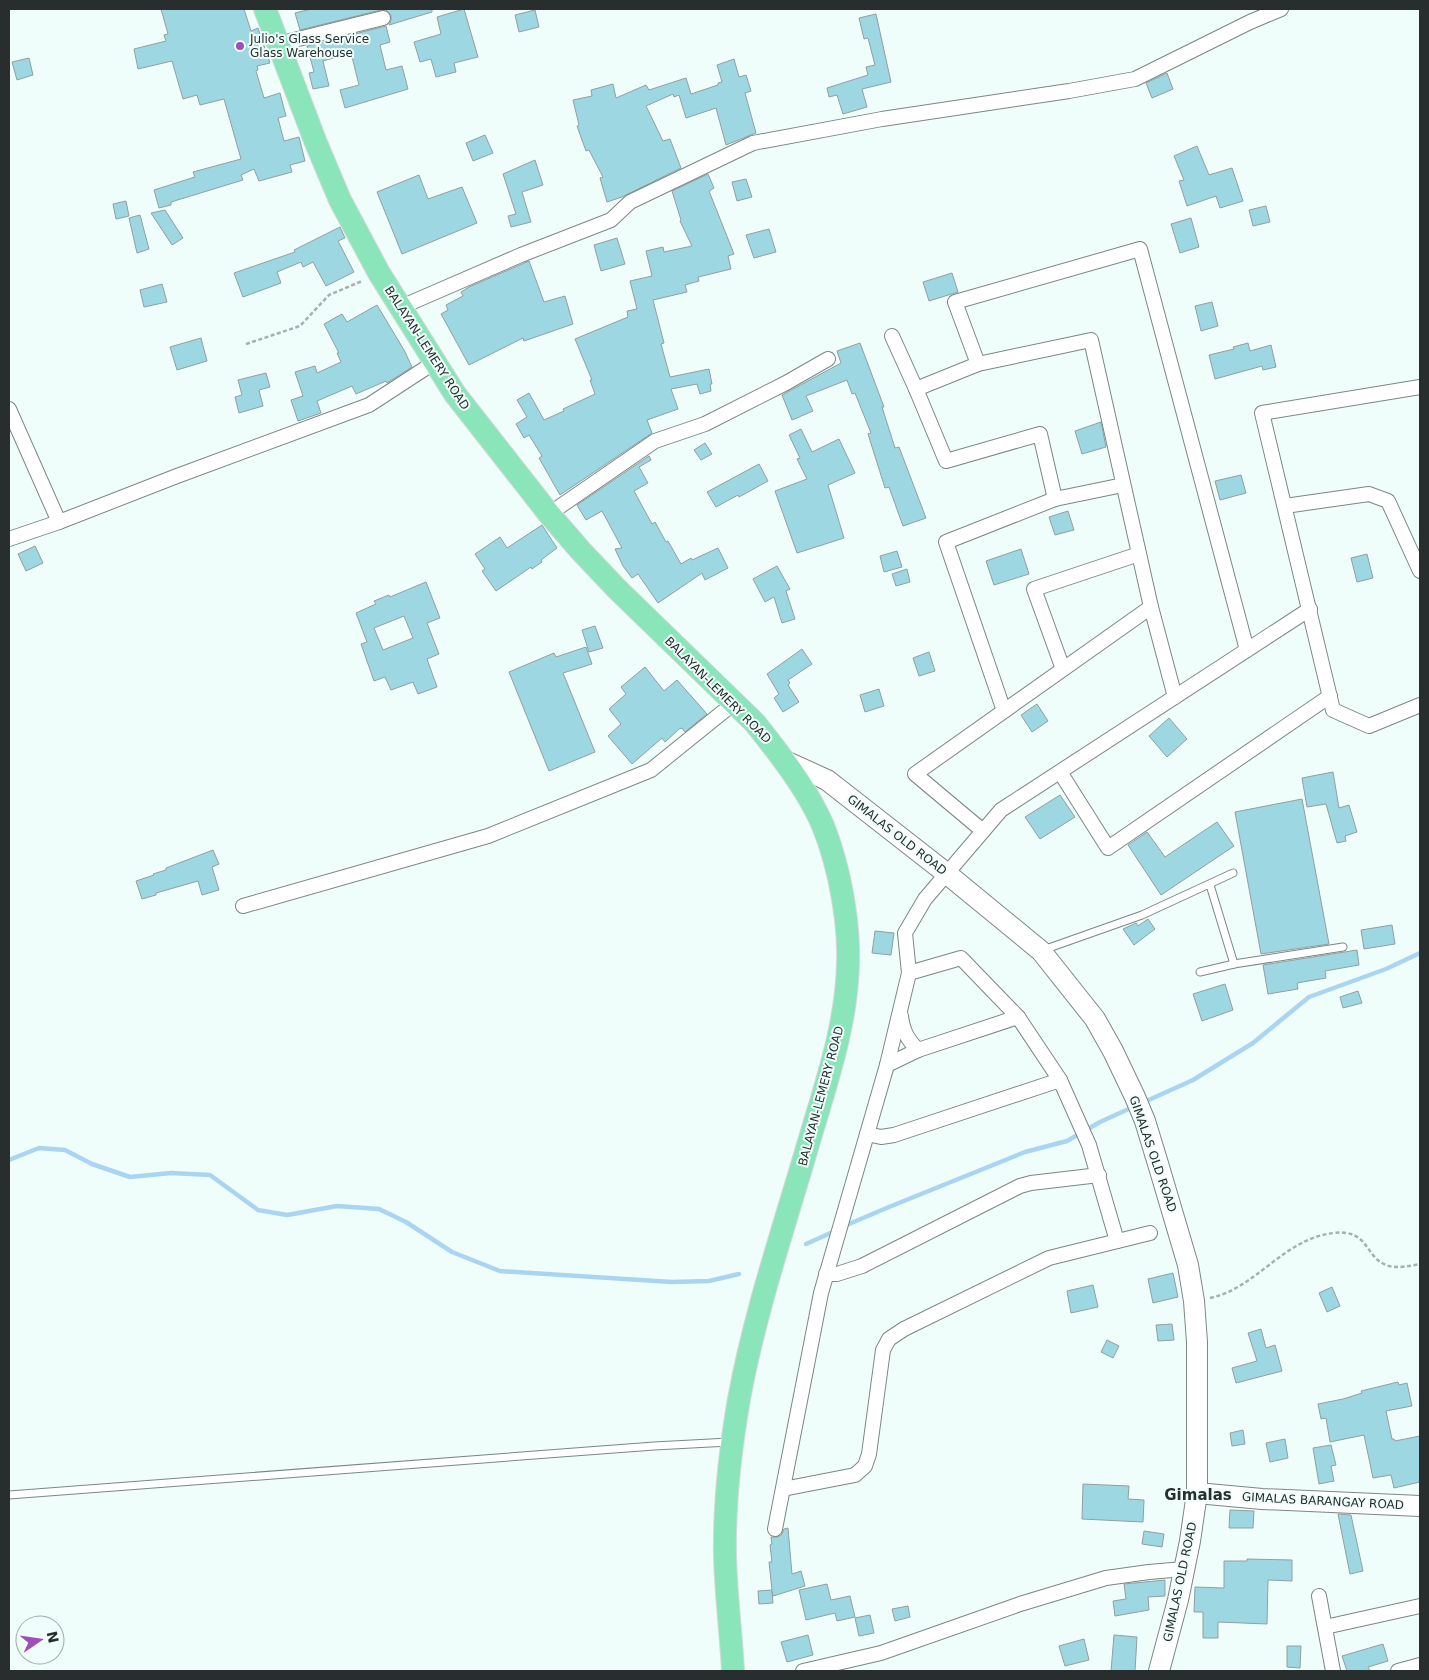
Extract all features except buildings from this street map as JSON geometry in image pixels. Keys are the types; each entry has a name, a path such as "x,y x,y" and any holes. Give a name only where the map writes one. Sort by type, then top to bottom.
{"main road":[{"name":"BALAYAN-LEMERY ROAD","path":"265,9 316,143 340,200 379,273 455,394 549,514 617,589 754,723 783,760 818,814 835,863 845,910 848,962 846,995 838,1038 760,1309 739,1399 733,1442 728,1486 725,1557 733,1671"}],"street":[{"path":"401,307 611,220 630,202 753,142 882,119 1069,91 1135,79 1250,22 1281,9"},
{"path":"278,44 383,18"},
{"path":"978,364 955,302 1140,249 1248,650"},
{"path":"892,336 946,461 1040,434 1055,499"},
{"path":"916,389 978,364 1091,340 1151,608 1175,697"},
{"path":"549,514 655,440 704,424 786,383 828,359"},
{"path":"9,539 59,522 369,404 435,362"},
{"path":"1420,387 1262,413 1333,710 1368,726 1420,705"},
{"path":"9,409 59,522"},
{"path":"1004,711 946,542 1055,499 1123,486"},
{"path":"1284,506 1369,494 1388,501 1420,571"},
{"path":"1064,669 1034,589 1139,554"},
{"path":"983,831 915,774 1151,608"},
{"path":"775,1529 821,1293 887,1065 900,1010 908,972 905,933 925,899 1001,810 1310,609"},
{"path":"1060,772 1108,848 1330,696"},
{"path":"243,906 488,836 642,774 651,770 734,703"},
{"name":"GIMALAS OLD ROAD","path":"783,760 827,780 1041,951 1095,1020 1113,1051 1145,1121 1188,1265 1194,1301 1197,1342 1197,1492 1190,1541 1159,1671"},
{"path":"908,972 961,958 1018,1017 1060,1080 1089,1144 1117,1241"},
{"path":"900,1010 903,1029 907,1039 918,1050"},
{"path":"887,1065 918,1050 1018,1017"},
{"path":"867,1134 881,1137 894,1135 1060,1080"},
{"path":"826,1274 838,1274 862,1266 1020,1186 1098,1175"},
{"path":"782,1489 855,1476 865,1466 869,1454 883,1350 889,1339 904,1329 1049,1258 1150,1233"},
{"name":"GIMALAS BARANGAY ROAD","path":"1197,1492 1262,1499 1420,1506"},
{"path":"803,1671 881,1653 1020,1604 1106,1578 1184,1569"},
{"path":"1319,1596 1333,1671"},
{"path":"1325,1627 1420,1606"},
{"path":"1398,1671 1420,1665"}],"lane":[{"path":"1041,951 1142,915 1233,873"},
{"path":"1210,885 1234,964"},
{"path":"1200,972 1234,964 1342,947"},
{"path":"9,1496 654,1446 733,1442"}],"path":[{"path":"246,344 300,326 329,295 379,273"},
{"path":"1194,1301 1224,1295 1241,1286 1266,1265 1306,1240 1332,1233 1345,1232 1356,1236 1366,1243 1375,1258 1386,1265 1398,1267 1420,1264"}],"waterway":[{"path":"1142,1103 1193,1080 1253,1043 1309,997 1386,969 1420,953"},
{"path":"842,1227 1025,1152 1067,1141 1100,1122 1133,1107"},
{"path":"9,1160 39,1148 65,1150 92,1164 130,1177 171,1173 210,1175 258,1210 287,1215 337,1206 379,1209 406,1222 452,1252 500,1271 672,1282 709,1281 739,1274"},
{"path":"806,1244 835,1231"}],"place":[{"name":"Julio's Glass Service Glass Warehouse","path":"240,46"}],"district":[{"name":"Gimalas","path":"1198,1495"}]}
